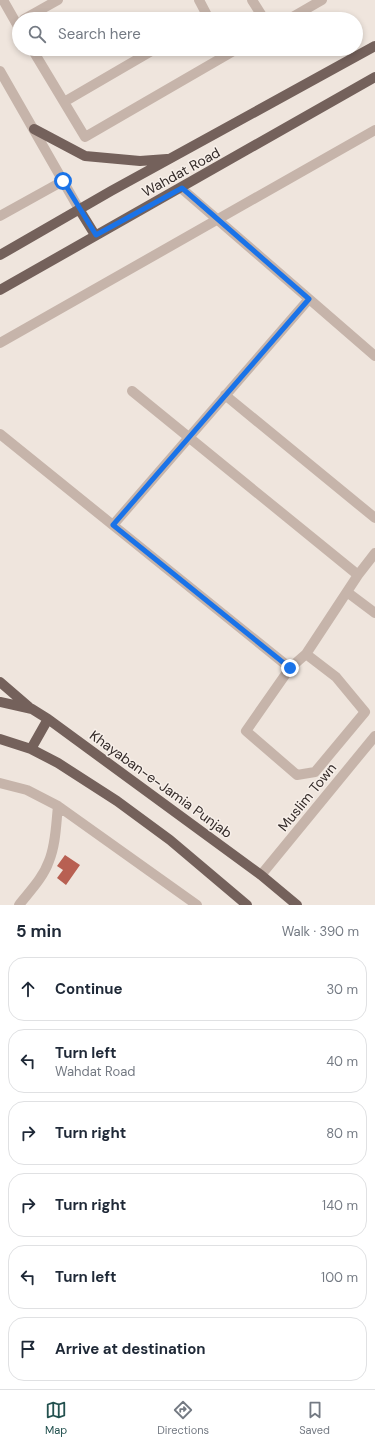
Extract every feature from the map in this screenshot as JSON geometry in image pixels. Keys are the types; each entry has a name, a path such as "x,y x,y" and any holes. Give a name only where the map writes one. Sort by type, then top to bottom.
{"main road":[{"name":"Wahdat Road","path":"363,53 375,46"},
{"name":"Wahdat Road","path":"0,255 79,209 357,56"},
{"name":"Wahdat Road","path":"0,290 375,77"},
{"path":"34,129 85,156 140,161 170,159"},
{"path":"79,209 96,235"},
{"path":"0,682 32,710"},
{"name":"Khayaban-e-Jamia Punjab","path":"0,702 32,710 48,719 261,875 297,905"},
{"path":"31,749 48,719"},
{"path":"0,739 31,749 58,763 123,806 170,840 247,905"}],"street":[{"path":"3,0 12,13"},
{"path":"38,12 58,0"},
{"path":"199,0 205,12"},
{"path":"252,0 260,12"},
{"path":"301,12 322,0"},
{"path":"36,56 85,137 219,56"},
{"path":"64,102 143,56"},
{"path":"0,71 79,209"},
{"path":"0,343 375,130"},
{"path":"0,216 63,181"},
{"path":"182,188 375,356"},
{"path":"113,525 309,299"},
{"path":"132,391 358,575"},
{"path":"225,395 375,518"},
{"path":"0,434 290,668"},
{"path":"306,654 336,677 365,712 315,772 297,775 246,730 290,668 306,654 358,575 375,554"},
{"path":"347,592 375,613"},
{"name":"Muslim Town","path":"261,875 375,736"},
{"path":"0,783 27,790 58,806 197,905"},
{"path":"19,905 41,877 49,862 53,848 58,806"}],"building":[{"path":"65,855 80,865 66,885 57,878 63,870 57,866"}],"route":[{"path":"63,181 96,235 182,188 309,299 113,525 290,668"}]}
